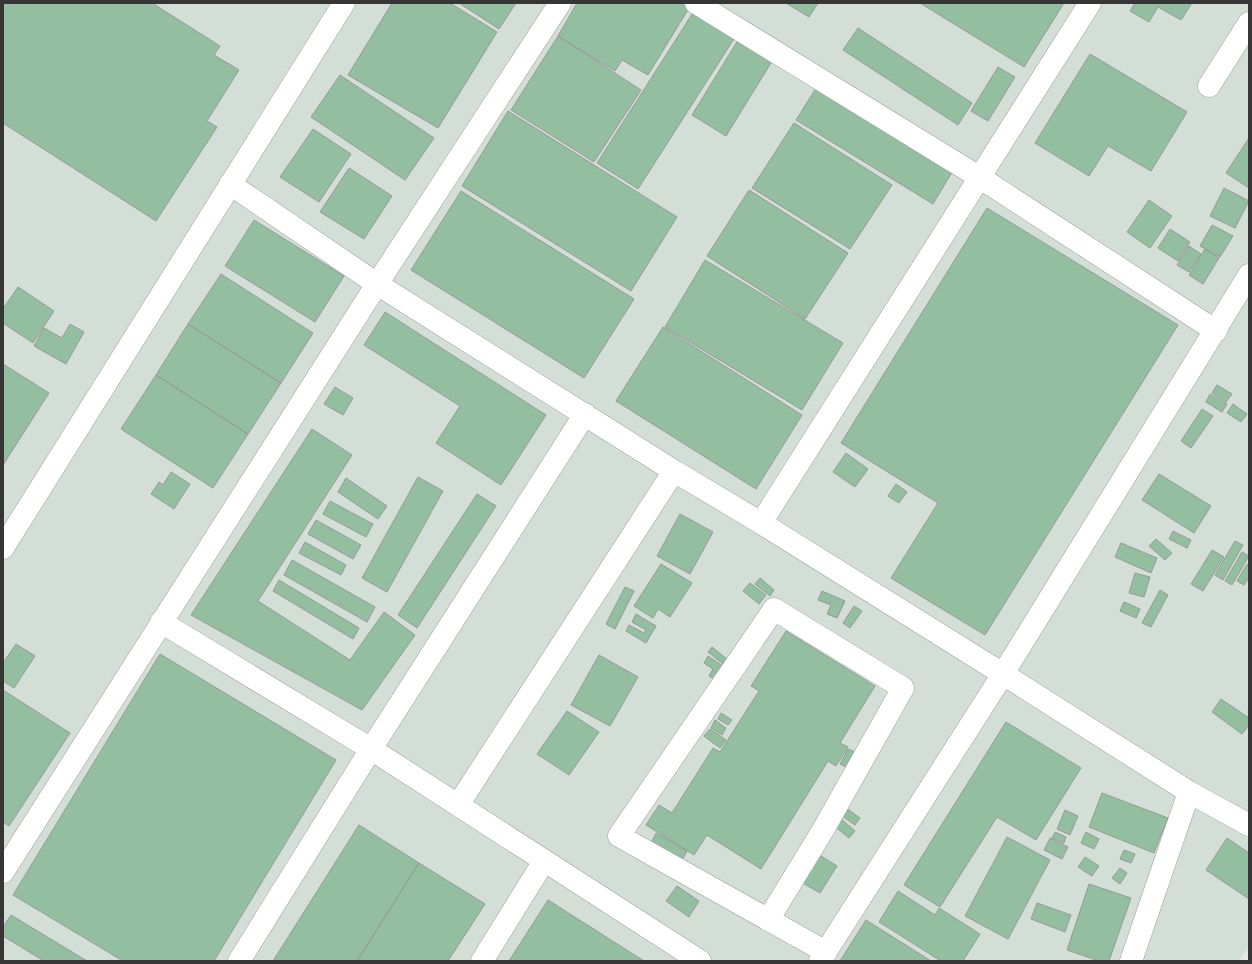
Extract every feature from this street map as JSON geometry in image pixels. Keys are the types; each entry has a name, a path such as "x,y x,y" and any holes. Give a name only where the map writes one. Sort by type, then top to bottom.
{"street":[{"path":"3,548 344,3"},
{"path":"3,872 377,284 560,3"},
{"path":"696,3 979,177 1216,330"},
{"path":"761,523 1090,3"},
{"path":"1209,86 1249,22"},
{"path":"230,184 377,284 674,471 761,523 1189,792 1249,825"},
{"path":"768,920 823,830 903,688 774,609 619,836 768,920 823,956 1003,674 1249,275"},
{"path":"239,961 371,749 584,414"},
{"path":"458,805 674,471"},
{"path":"161,622 371,749 700,961"},
{"path":"1131,961 1189,792"},
{"path":"482,961 544,861"}],"shaded area":[{"path":"3,3 1249,3 1249,947 1239,961 3,961"}],"building":[{"path":"3,3 152,3 220,46 214,55 239,70 207,121 217,127 156,221 3,123"},
{"path":"392,3 450,3 497,32 438,128 348,75"},
{"path":"459,3 516,3 499,29"},
{"path":"577,3 680,3 689,8 648,75 622,60 615,71 558,36"},
{"path":"786,3 818,3 809,17"},
{"path":"920,3 1064,3 1024,67"},
{"path":"1135,3 1192,3 1181,20 1158,7 1149,22 1130,11"},
{"path":"696,8 737,34 638,189 597,163"},
{"path":"858,28 972,103 958,125 843,50"},
{"path":"558,36 641,90 594,162 511,110"},
{"path":"740,37 774,58 726,136 692,115"},
{"path":"1090,54 1187,112 1151,171 1108,146 1089,176 1035,143"},
{"path":"998,67 1015,77 988,121 971,111"},
{"path":"340,75 434,138 405,180 311,117"},
{"path":"818,85 954,169 933,204 796,120"},
{"path":"508,111 677,217 631,291 462,186"},
{"path":"794,123 892,185 850,249 752,188"},
{"path":"313,129 351,154 319,202 280,177"},
{"path":"1249,138 1249,188 1226,173"},
{"path":"349,168 392,196 364,239 320,212"},
{"path":"1224,188 1249,201 1235,228 1210,216"},
{"path":"749,190 848,253 805,319 707,256"},
{"path":"461,191 634,299 584,378 411,270"},
{"path":"1149,200 1172,216 1150,248 1127,232"},
{"path":"987,208 1178,325 985,635 891,578 938,503 841,443"},
{"path":"254,220 344,276 315,322 225,266"},
{"path":"1212,225 1233,236 1220,257 1200,246"},
{"path":"1170,229 1190,242 1178,261 1158,248"},
{"path":"1189,246 1201,254 1189,272 1177,265"},
{"path":"1205,249 1219,258 1203,284 1189,275"},
{"path":"705,260 843,343 802,410 665,327"},
{"path":"221,274 313,333 281,383 188,324"},
{"path":"18,287 54,311 33,343 3,323 3,309"},
{"path":"385,312 546,415 501,485 436,443 460,406 364,345"},
{"path":"70,324 84,332 66,364 34,346 44,328 62,338"},
{"path":"188,324 281,383 248,434 156,375"},
{"path":"663,327 802,415 756,489 616,401"},
{"path":"3,364 49,393 3,465"},
{"path":"156,375 248,434 213,488 121,429"},
{"path":"1217,385 1232,394 1226,402 1212,393"},
{"path":"335,387 353,398 343,415 324,404"},
{"path":"1210,394 1227,404 1222,412 1206,402"},
{"path":"1233,404 1247,414 1241,422 1227,413"},
{"path":"1202,409 1213,416 1191,448 1181,441"},
{"path":"312,429 352,455 258,601 350,660 384,612 415,635 362,710 191,615"},
{"path":"846,453 868,469 855,487 833,472"},
{"path":"171,472 190,484 174,509 151,494 159,482 163,485"},
{"path":"1159,474 1211,506 1194,533 1142,500"},
{"path":"418,477 443,491 387,592 362,578"},
{"path":"346,478 387,506 378,519 338,492"},
{"path":"896,484 907,492 899,503 888,496"},
{"path":"477,494 496,506 417,628 398,615"},
{"path":"330,501 373,524 366,537 323,514"},
{"path":"680,514 713,532 690,574 657,556"},
{"path":"316,520 361,545 353,559 308,534"},
{"path":"1173,531 1191,540 1187,548 1169,539"},
{"path":"1156,539 1172,553 1165,560 1149,546"},
{"path":"1235,541 1243,545 1223,580 1215,575"},
{"path":"305,542 346,565 341,575 299,553"},
{"path":"1121,543 1157,558 1151,573 1115,557"},
{"path":"1212,550 1224,557 1203,591 1191,584"},
{"path":"1242,552 1249,556 1232,585 1225,581"},
{"path":"292,560 375,607 367,622 284,575"},
{"path":"661,564 692,583 670,617 658,609 653,618 634,606"},
{"path":"1247,564 1249,566 1249,578 1244,585 1237,581"},
{"path":"1135,573 1150,577 1144,597 1129,593"},
{"path":"760,578 774,590 770,596 755,584"},
{"path":"279,580 359,628 353,639 273,591"},
{"path":"750,583 766,595 759,604 743,591"},
{"path":"625,587 634,591 615,629 606,624"},
{"path":"1160,590 1168,595 1151,627 1142,623"},
{"path":"822,591 845,601 837,618 827,614 831,605 818,600"},
{"path":"1124,602 1140,609 1136,618 1120,611"},
{"path":"854,606 862,611 850,628 843,623"},
{"path":"636,614 656,626 646,643 626,631 629,625 644,633 646,630 632,622"},
{"path":"786,631 875,686 840,743 848,747 836,766 828,761 761,869 707,835 694,855 646,825 659,805 672,813 713,748 720,752 759,691 751,686"},
{"path":"16,644 35,656 14,688 3,681 3,663"},
{"path":"712,647 727,659 723,664 708,652"},
{"path":"160,654 336,760 214,961 123,961 13,895"},
{"path":"599,655 638,677 610,726 571,705"},
{"path":"708,656 726,668 717,681 709,676 713,669 704,663"},
{"path":"3,690 70,733 9,826 3,822"},
{"path":"1221,699 1249,718 1249,725 1242,734 1212,712"},
{"path":"567,711 599,732 569,775 537,754"},
{"path":"721,713 732,720 728,725 718,719"},
{"path":"715,720 726,728 722,735 711,728"},
{"path":"1006,722 1081,768 1036,840 997,817 940,907 904,885"},
{"path":"710,729 726,740 720,748 704,736"},
{"path":"848,749 855,752 846,767 840,764"},
{"path":"1102,793 1168,818 1154,853 1089,827"},
{"path":"843,806 860,818 855,825 838,813"},
{"path":"1065,810 1078,816 1070,835 1057,829"},
{"path":"839,817 855,831 849,838 833,825"},
{"path":"359,825 419,863 357,961 273,961"},
{"path":"1055,832 1066,837 1064,843 1052,838"},
{"path":"1086,832 1099,839 1094,849 1081,843"},
{"path":"656,833 687,851 682,860 651,843"},
{"path":"1007,837 1050,860 1008,939 965,916"},
{"path":"1050,838 1068,847 1062,859 1044,850"},
{"path":"1227,838 1249,853 1249,899 1206,870"},
{"path":"1124,850 1135,854 1131,863 1120,859"},
{"path":"818,854 837,866 820,893 801,882"},
{"path":"1085,857 1099,866 1092,876 1078,867"},
{"path":"419,863 485,904 448,961 357,961"},
{"path":"1120,868 1127,873 1120,884 1112,878"},
{"path":"1089,884 1131,898 1109,961 1099,961 1067,950"},
{"path":"677,886 699,901 689,917 666,901"},
{"path":"898,891 935,915 939,908 980,934 963,961 941,961 879,922"},
{"path":"548,900 644,961 509,961"},
{"path":"1037,903 1071,915 1065,932 1031,919"},
{"path":"11,915 87,961 44,961 3,936 3,927"},
{"path":"866,920 931,961 840,961"}]}
